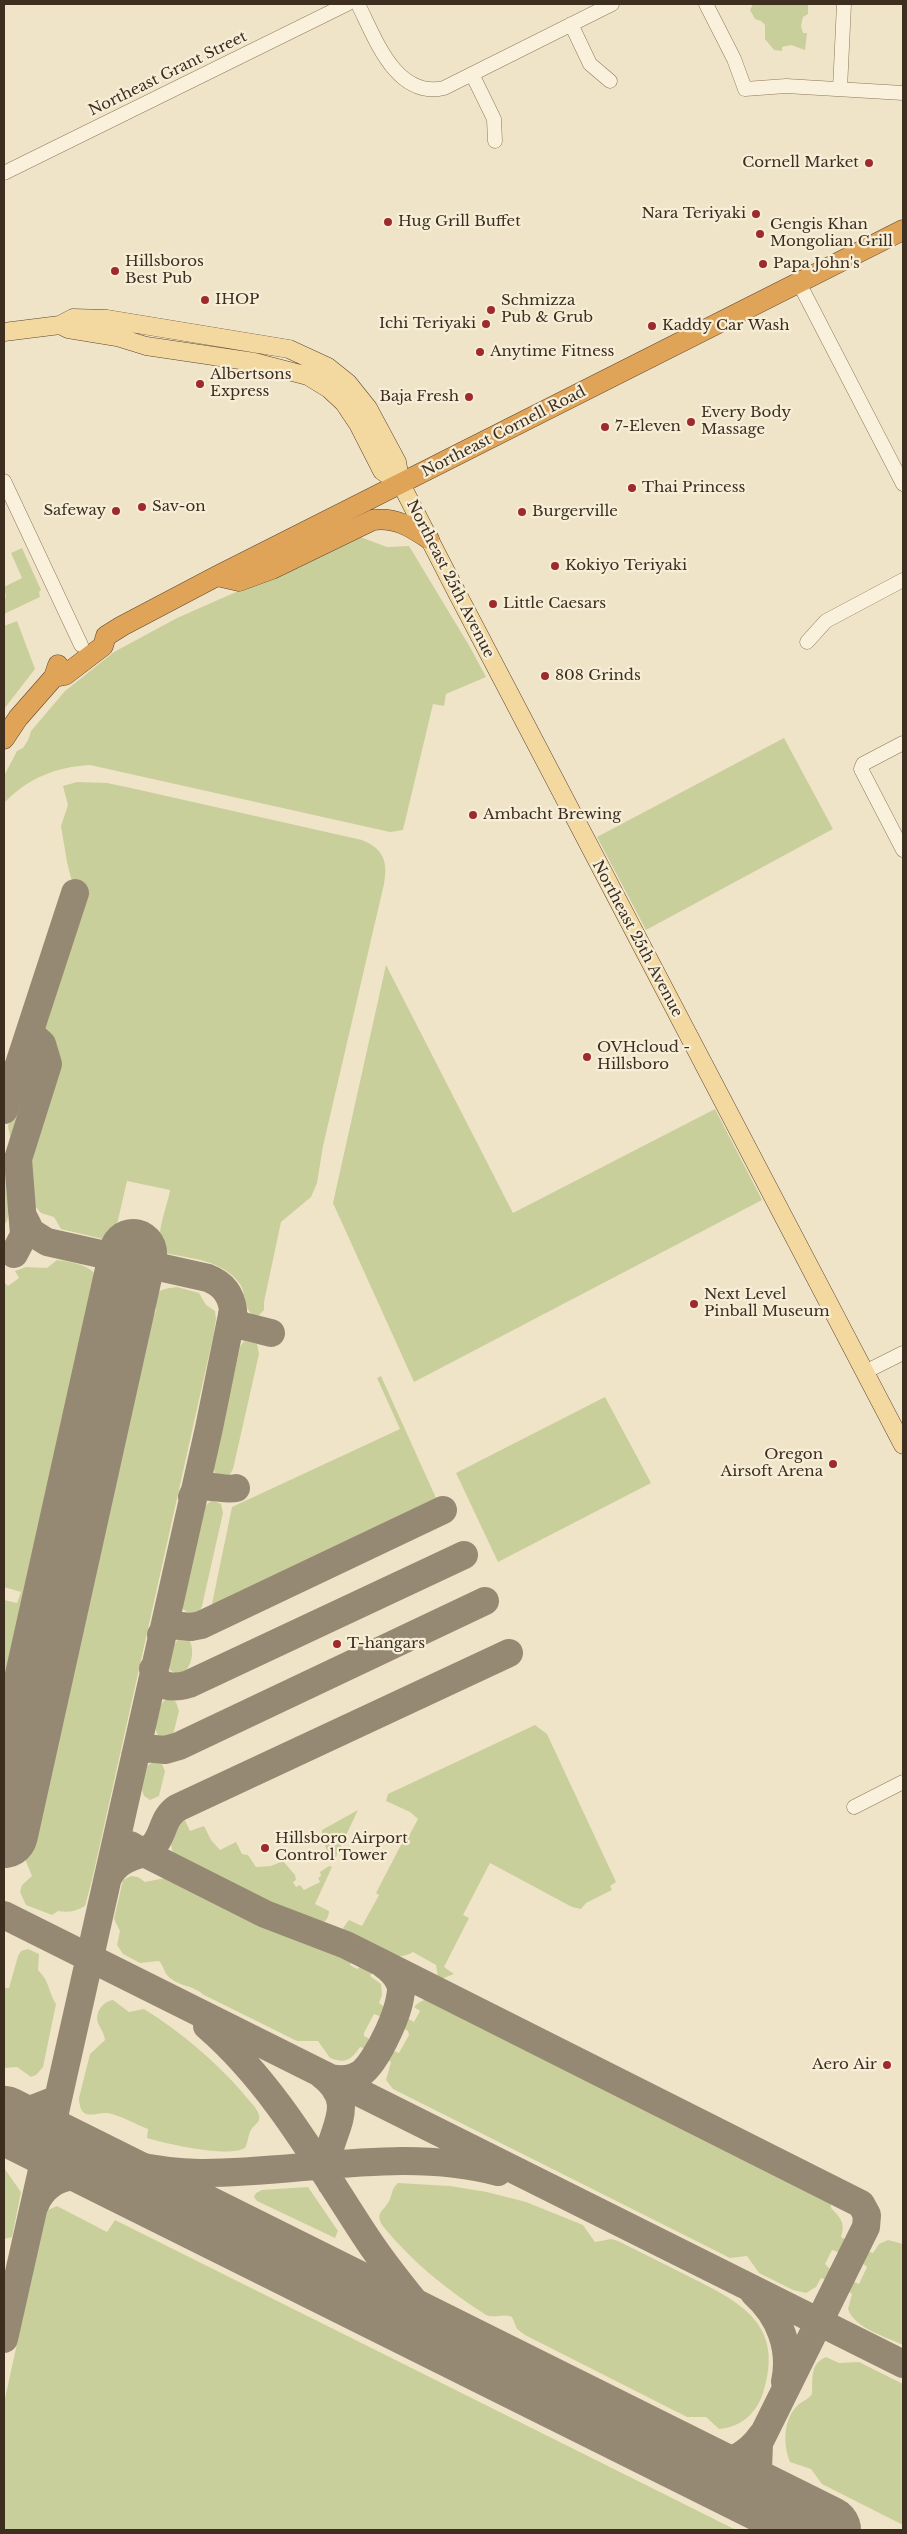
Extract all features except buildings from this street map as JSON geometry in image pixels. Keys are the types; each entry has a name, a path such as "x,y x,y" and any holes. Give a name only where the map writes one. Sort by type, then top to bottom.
{"highway":[{"name":"Northeast Cornell Road","path":"4,739 18,718 54,677 56,667 95,635 106,636 217,576 903,230"},
{"path":"217,576 239,581 272,569 374,520 384,518 401,522 429,539"},
{"name":"Northeast Cornell Road","path":"54,677 65,675 103,646 106,636"}],"main road":[{"name":"Northeast 25th Avenue","path":"4,332 60,325 73,318 107,319 274,346 313,359 339,375 364,402 397,462 401,484 429,539 903,1445"}],"street":[{"name":"Northeast Grant Street","path":"4,173 347,4"},
{"path":"358,4 390,65 416,87 430,91 444,88 612,4"},
{"path":"706,4 734,59 745,89 786,86 903,93"},
{"path":"840,89 844,4"},
{"path":"571,24 590,64 610,81"},
{"path":"472,74 494,119 495,141"},
{"path":"799,283 903,484"},
{"path":"4,481 81,645"},
{"path":"807,642 826,621 903,580"},
{"path":"903,743 863,764 862,772 903,850"},
{"path":"865,1372 903,1352"},
{"path":"854,1807 903,1782"}],"green space":[{"path":"753,4 808,4 808,14 803,17 801,26 803,33 807,33 805,50 791,45 782,47 782,51 774,50 765,39 765,25 755,19 750,10"},
{"path":"355,535 387,547 409,546 486,677 446,694 444,706 433,704 403,830 390,832 90,765 66,768 43,775 13,794 4,803 4,776 17,751 23,748 28,740 31,731 65,691 114,652 177,618 270,577"},
{"path":"22,548 41,590 39,592 40,597 4,614 4,598 6,597 4,587 22,578 11,553"},
{"path":"17,621 35,669 4,709 4,626"},
{"path":"784,738 833,829 646,930 597,837"},
{"path":"77,782 107,783 362,840 380,852 383,857 385,863 384,884 323,1146 317,1183 311,1197 281,1222 264,1302 264,1310 257,1317 249,1312 240,1284 225,1270 196,1259 165,1253 161,1248 160,1233 170,1190 127,1181 115,1233 107,1240 61,1229 54,1217 41,1213 30,1200 26,1180 25,1156 54,1071 54,1057 43,1024 73,941 82,909 82,894 71,878 61,826 68,805 63,786"},
{"path":"386,965 513,1213 715,1109 762,1200 414,1382 333,1203"},
{"path":"35,1045 42,1057 42,1070 17,1146 10,1137 8,1126"},
{"path":"4,1158 11,1170 13,1196 7,1221 4,1225"},
{"path":"57,1260 85,1266 95,1274 98,1280 98,1287 91,1296 98,1313 4,1730 4,1600 17,1603 21,1592 4,1587 4,1282 8,1286 19,1278 15,1271 26,1267 47,1268"},
{"path":"177,1287 199,1293 206,1305 215,1311 216,1319 213,1337 85,1906 72,1911 58,1911 52,1915 26,1905 20,1892 22,1885 32,1876 25,1859 37,1789 125,1398 145,1320 155,1313 155,1296 157,1293"},
{"path":"244,1341 257,1344 259,1354 233,1469 229,1476 220,1477 215,1473 213,1467 240,1347"},
{"path":"381,1376 436,1498 230,1596 229,1604 218,1610 214,1609 212,1604 232,1507 400,1429 377,1378"},
{"path":"605,1397 651,1483 498,1562 456,1473"},
{"path":"212,1500 221,1504 223,1513 202,1606 199,1612 190,1614 183,1609 183,1603 204,1507"},
{"path":"181,1638 189,1640 192,1655 186,1671 177,1675 170,1670 169,1661 175,1643"},
{"path":"168,1698 176,1702 179,1711 173,1735 163,1737 158,1735 155,1726 158,1710"},
{"path":"535,1725 547,1734 616,1882 610,1886 612,1890 586,1903 581,1909 572,1907 490,1863 463,1915 469,1918 444,1967 454,1974 441,1979 438,1977 436,1965 413,1952 405,1955 388,1955 345,1935 343,1928 349,1920 362,1926 379,1895 376,1893 405,1837 410,1834 418,1819 410,1812 386,1801 388,1794"},
{"path":"153,1762 162,1764 165,1771 159,1796 150,1800 144,1796 142,1790 147,1766"},
{"path":"358,1810 334,1861 331,1861 322,1838 322,1830"},
{"path":"183,1816 190,1831 204,1826 211,1840 220,1850 236,1842 242,1854 248,1855 256,1867 271,1866 283,1861 295,1875 296,1880 293,1882 296,1887 300,1885 304,1890 320,1882 318,1878 321,1876 320,1872 329,1866 332,1867 315,1904 329,1911 327,1918 317,1926 264,1904 180,1862 172,1849 171,1839 174,1823"},
{"path":"131,1876 138,1877 145,1882 170,1877 275,1928 351,1958 353,1959 350,1965 357,1969 364,1964 375,1969 370,1976 381,1984 382,1995 379,2003 386,2008 382,2017 374,2014 364,2033 364,2036 370,2039 366,2049 360,2047 351,2058 344,2061 330,2058 318,2041 297,2041 204,1995 196,1989 174,1981 166,1974 159,1961 140,1963 123,1954 117,1945 120,1931 114,1919 123,1880"},
{"path":"28,1949 39,1954 38,1970 45,1979 56,2004 43,2067 36,2075 31,2077 17,2067 4,2068 4,1988 9,1988 21,1951"},
{"path":"436,1998 831,2200 831,2208 842,2224 841,2237 847,2240 841,2253 832,2250 825,2264 831,2270 827,2280 821,2278 816,2287 806,2293 793,2290 759,2273 747,2256 730,2258 393,2089 386,2080 391,2062 386,2059 391,2050 399,2053 409,2035 408,2031 402,2027 407,2018 414,2022 420,2011 414,2007 424,2000"},
{"path":"113,2000 129,2012 144,2009 171,2027 209,2058 243,2093 259,2115 258,2122 250,2132 245,2148 226,2152 168,2144 147,2138 148,2129 117,2116 107,2113 89,2114 82,2111 79,2098 90,2054 105,2040 97,2021 98,2013 103,2005"},
{"path":"4,2168 21,2192 12,2237 4,2239"},
{"path":"398,2183 450,2186 487,2192 526,2202 583,2225 595,2242 611,2239 618,2241 709,2287 742,2307 754,2319 763,2333 768,2350 768,2370 763,2393 756,2407 741,2422 719,2429 706,2417 687,2417 525,2335 517,2329 512,2317 486,2315 430,2274 405,2251 382,2225 379,2217 380,2214"},
{"path":"308,2187 338,2231 335,2238 257,2201 254,2197 256,2193 262,2190"},
{"path":"57,2206 107,2232 115,2220 736,2530 4,2530 4,2403 46,2211"},
{"path":"888,2240 903,2244 903,2345 864,2327 851,2316 848,2309 852,2294 847,2290 852,2281 859,2284 867,2267 861,2262 867,2251 873,2253 879,2244"},
{"path":"826,2357 839,2363 859,2362 903,2384 903,2525 822,2484 811,2469 790,2462 785,2441 789,2418 797,2406 812,2394 814,2368"}],"taxiway":[{"path":"4,1110 75,893"},
{"path":"14,1254 24,1235 18,1159 48,1064 42,1044 30,1033"},
{"path":"4,2339 209,1428 233,1310 225,1290 218,1283 208,1278 47,1242 31,1232 23,1216"},
{"path":"232,1314 239,1325 271,1333"},
{"path":"192,1497 195,1491 200,1488 236,1488"},
{"path":"161,1635 171,1625 191,1627 201,1625 443,1510"},
{"path":"153,1669 158,1680 166,1686 189,1684 464,1555"},
{"path":"135,1756 144,1748 165,1750 179,1746 485,1601"},
{"path":"130,1845 144,1853 156,1843 167,1818 177,1808 509,1653"},
{"path":"108,1878 123,1861 144,1853 265,1914 346,1945 861,2204 867,2215 866,2227 759,2443 758,2470 772,2503"},
{"path":"4,1915 903,2364"},
{"path":"330,2078 345,2079 360,2074 374,2058 388,2032 399,2004 401,1993 397,1978 383,1964"},
{"path":"207,2026 254,2074 275,2100 295,2127 377,2253 405,2291 445,2339"},
{"path":"321,2074 334,2087 340,2100 341,2113 329,2154 327,2168 331,2183"},
{"path":"4,2120 58,2099"},
{"path":"48,2142 122,2163 180,2172 237,2172 388,2161 425,2161 462,2165 498,2172"},
{"path":"35,2205 42,2193 61,2179 85,2176 123,2182"},
{"path":"754,2293 771,2312 782,2334 787,2357 785,2382"},
{"path":"704,2468 736,2458 750,2449 762,2435"}],"runway":[{"path":"4,1834 133,1253"},
{"path":"4,2120 827,2530"}],"place":[{"name":"Cornell Market","path":"869,163"},
{"name":"Nara Teriyaki","path":"756,214"},
{"name":"Hug Grill Buffet","path":"388,222"},
{"name":"Gengis Khan Mongolian Grill","path":"760,234"},
{"name":"Papa John's","path":"763,264"},
{"name":"Hillsboros Best Pub","path":"115,271"},
{"name":"IHOP","path":"205,300"},
{"name":"Schmizza Pub & Grub","path":"491,310"},
{"name":"Ichi Teriyaki","path":"486,324"},
{"name":"Kaddy Car Wash","path":"652,326"},
{"name":"Anytime Fitness","path":"480,352"},
{"name":"Albertsons Express","path":"200,384"},
{"name":"Baja Fresh","path":"469,397"},
{"name":"Every Body Massage","path":"691,422"},
{"name":"7-Eleven","path":"605,427"},
{"name":"Thai Princess","path":"632,488"},
{"name":"Sav-on","path":"142,507"},
{"name":"Safeway","path":"116,511"},
{"name":"Burgerville","path":"522,512"},
{"name":"Kokiyo Teriyaki","path":"555,566"},
{"name":"Little Caesars","path":"493,604"},
{"name":"808 Grinds","path":"545,676"},
{"name":"Ambacht Brewing","path":"473,815"},
{"name":"OVHcloud - Hillsboro","path":"587,1057"},
{"name":"Next Level Pinball Museum","path":"694,1304"},
{"name":"Oregon Airsoft Arena","path":"833,1464"},
{"name":"T-hangars","path":"337,1644"},
{"name":"Hillsboro Airport Control Tower","path":"265,1848"},
{"name":"Aero Air","path":"887,2065"}]}
